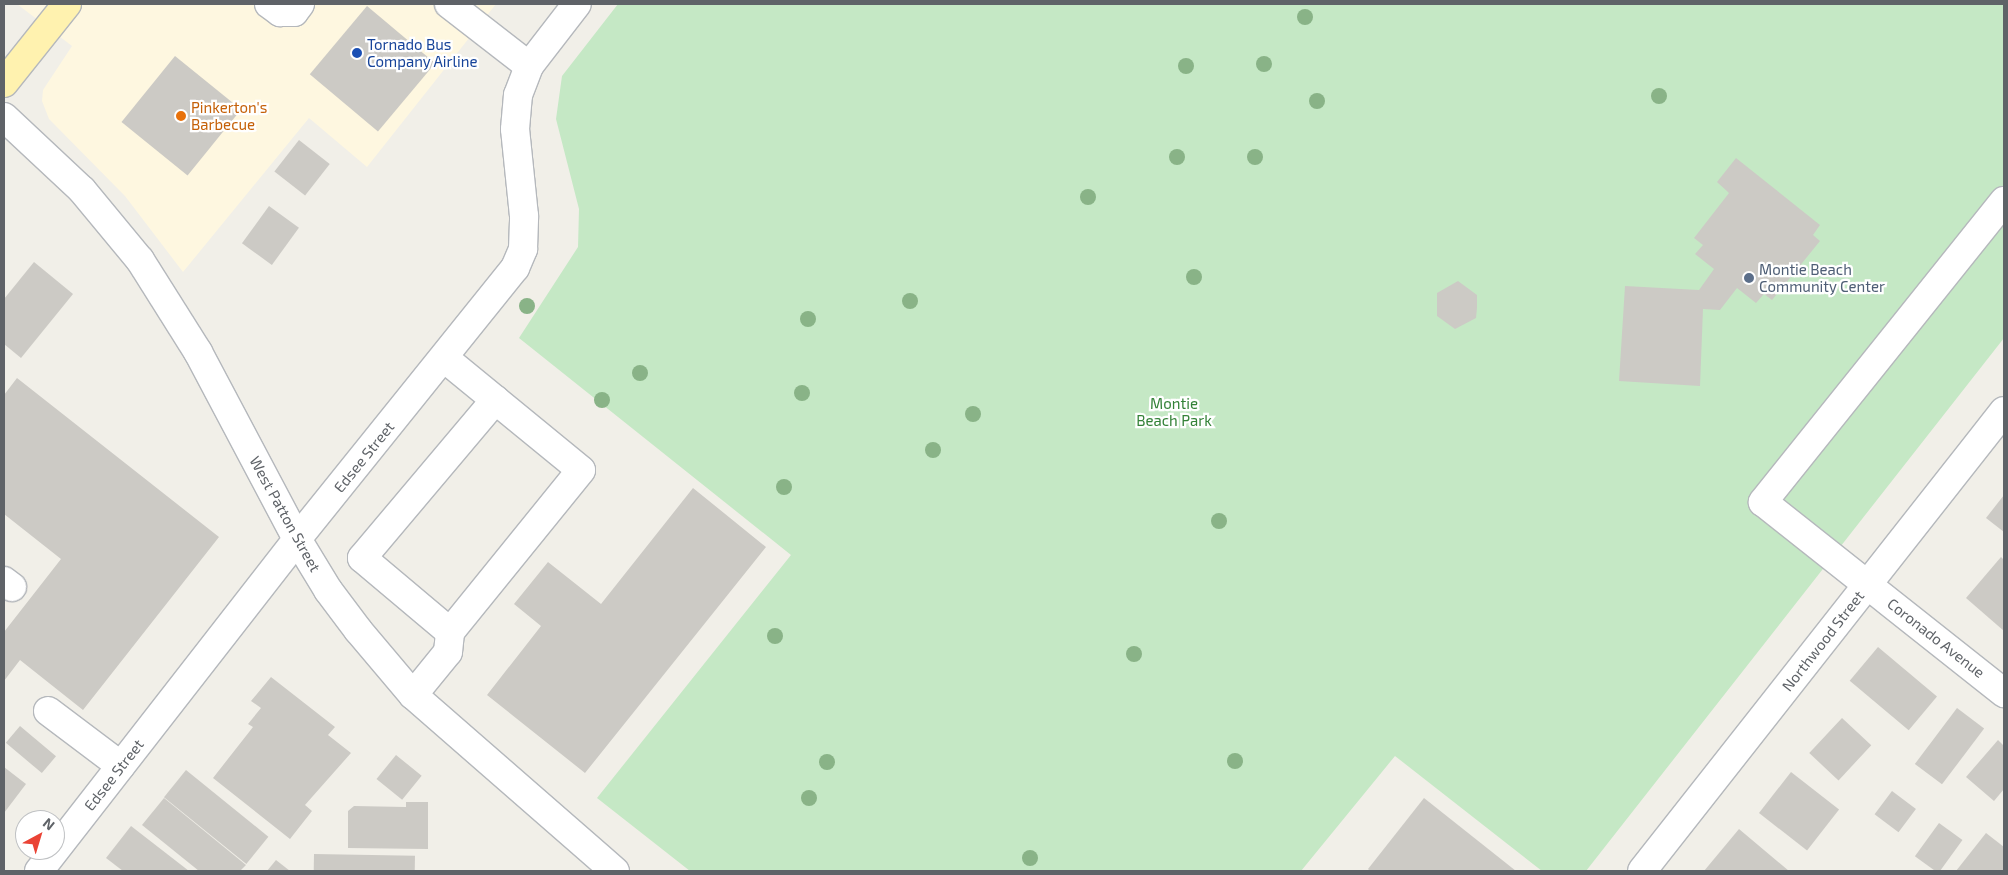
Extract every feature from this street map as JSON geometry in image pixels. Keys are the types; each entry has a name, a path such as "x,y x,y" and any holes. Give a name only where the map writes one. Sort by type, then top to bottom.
{"main road":[{"path":"4,84 67,4"}],"street":[{"path":"270,4 280,12 294,12 300,4"},
{"path":"449,4 529,66"},
{"name":"Edsee Street","path":"39,871 297,539 501,287 524,249 524,216 515,129 518,96 529,66 577,4"},
{"name":"West Patton Street","path":"4,117 82,190 140,260 198,352 297,539 328,590 358,630 413,695 615,871"},
{"name":"Coronado Avenue","path":"2004,201 1763,502 2004,693"},
{"path":"413,695 448,652 450,632 582,470 444,358"},
{"path":"450,632 362,558 495,400"},
{"name":"Northwood Street","path":"1642,871 2004,411"},
{"path":"48,711 121,766"}],"shaded area":[{"path":"17,4 496,4 367,167 309,118 183,272 125,196 49,119 42,101 43,90 72,46"}],"green space":[{"name":"Montie Beach Park","path":"618,4 2004,4 2004,338 1586,871 1542,871 1395,756 1301,871 690,871 597,798 791,555 519,338 578,247 579,209 556,119 562,76"}],"building":[{"path":"367,6 435,63 378,131 310,74"},
{"name":"Pinkerton's Barbecue","path":"175,56 241,109 188,176 122,122"},
{"path":"299,140 330,164 305,196 274,172"},
{"name":"Montie Beach Community Center","path":"1736,158 1820,225 1813,235 1820,241 1772,300 1764,294 1756,303 1737,288 1720,310 1703,309 1700,386 1619,381 1625,286 1699,290 1714,269 1695,254 1703,245 1694,238 1729,193 1717,182"},
{"path":"269,206 299,228 272,265 242,243"},
{"path":"34,262 73,294 21,358 4,344 4,299"},
{"path":"1458,281 1477,295 1477,308 1476,318 1455,329 1437,316 1437,293"},
{"path":"17,378 219,537 83,710 20,660 4,681 4,632 61,559 4,514 4,395"},
{"path":"693,488 766,547 585,773 487,695 541,626 514,604 548,562 601,604"},
{"path":"2004,495 2004,532 1986,518"},
{"path":"2001,557 2004,560 2004,631 1966,598"},
{"path":"1878,647 1937,696 1909,730 1850,681"},
{"path":"271,677 335,727 328,735 351,753 305,805 312,811 290,839 213,778 253,727 248,724 261,708 251,701"},
{"path":"1957,708 1984,728 1942,784 1915,764"},
{"path":"1842,718 1871,745 1839,780 1809,753"},
{"path":"20,726 56,756 42,773 6,743"},
{"path":"1998,740 2004,746 2004,789 1994,801 1966,777"},
{"path":"396,755 422,776 402,800 376,779"},
{"path":"4,767 26,784 4,813"},
{"path":"186,770 268,837 246,864 164,797"},
{"path":"1791,772 1839,810 1807,851 1759,813"},
{"path":"1892,791 1916,809 1899,832 1875,814"},
{"path":"164,798 246,865 240,871 199,871 142,825"},
{"path":"1424,798 1516,871 1370,871 1368,869"},
{"path":"406,802 428,802 428,849 348,848 348,811 354,806 406,807"},
{"path":"1939,823 1962,840 1940,871 1935,871 1915,856"},
{"path":"131,826 189,871 123,871 106,858"},
{"path":"1739,829 1789,871 1704,871"},
{"path":"1986,833 2004,847 2004,871 1956,871"},
{"path":"314,854 415,856 415,871 314,871"},
{"path":"276,860 290,871 267,871"}],"place":[{"name":"Tornado Bus Company Airline","path":"357,53"},
{"name":"Pinkerton's Barbecue","path":"181,116"},
{"name":"Montie Beach Community Center","path":"1749,278"}]}
